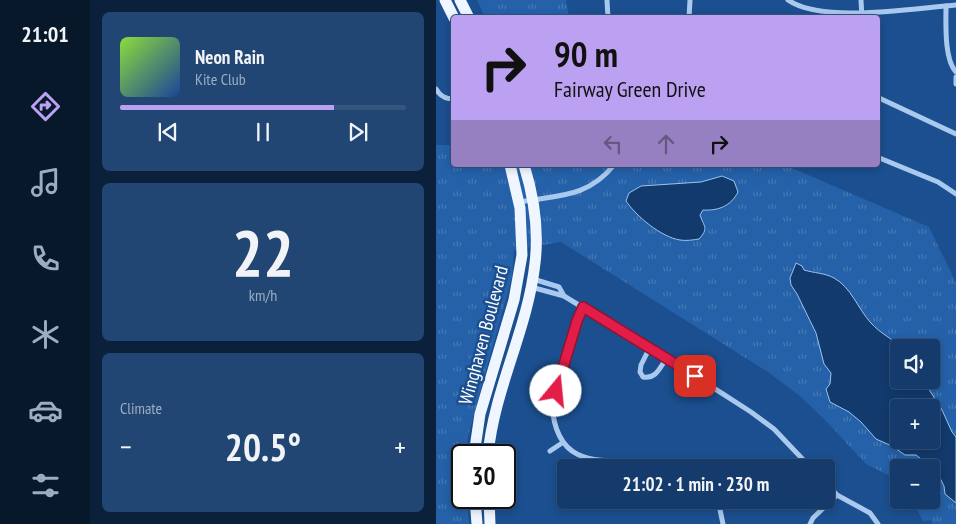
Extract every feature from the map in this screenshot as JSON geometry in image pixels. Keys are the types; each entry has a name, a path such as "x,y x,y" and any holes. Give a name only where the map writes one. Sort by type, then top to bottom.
{"main road":[{"path":"445,0 452,15"},
{"path":"460,0 468,15"},
{"name":"Winghaven Boulevard","path":"476,444 480,414 519,278 522,255 520,202 511,167"},
{"name":"Winghaven Boulevard","path":"490,444 495,412 532,283 536,243 533,200 525,167"},
{"path":"476,509 477,524"},
{"path":"489,509 490,524"}],"street":[{"path":"607,0 608,15"},
{"path":"689,15 690,0"},
{"path":"788,0 798,6 827,12 862,15 956,5"},
{"path":"861,0 862,15"},
{"path":"946,6 946,39 951,63 956,72"},
{"path":"956,78 956,84"},
{"path":"436,89 439,94 447,99 451,99"},
{"path":"880,98 956,134"},
{"path":"880,158 938,182 956,194"},
{"path":"520,202 579,192 601,179 612,167"},
{"path":"532,283 564,296 583,307 751,412 774,429 802,459"},
{"path":"583,307 552,404 553,417 562,443 573,452 592,459"},
{"path":"649,348 641,365 640,372 643,377 649,378 656,375 666,359"},
{"path":"550,451 562,443"},
{"path":"810,524 813,518 837,494 870,513 878,524"},
{"path":"720,509 723,524"}],"green space":[{"path":"477,0 566,0 569,15 484,15"},
{"path":"436,145 451,145 451,167 790,167 929,227 956,283 956,524 932,524 931,520 923,521 917,509 940,509 940,459 890,459 890,476 866,464 800,396 768,372 561,242 514,250 512,277 468,436 468,444 451,444 451,509 468,509 469,524 436,524"}],"shaded area":[{"path":"722,176 734,181 738,192 732,201 724,207 714,210 703,210 700,215 705,230 699,239 680,240 665,235 642,219 626,201 629,193 641,186 701,182"},
{"path":"796,263 802,266 804,270 823,274 840,282 866,317 891,339 890,389 929,389 935,399 890,399 890,445 876,439 849,412 830,402 826,389 830,384 831,373 824,364 816,333 791,285 790,278"},
{"path":"940,407 956,437 956,503 945,494 940,478 940,459 921,459 916,455 905,455 896,449 940,449"}],"route":[{"path":"556,391 583,307 695,376"}]}
